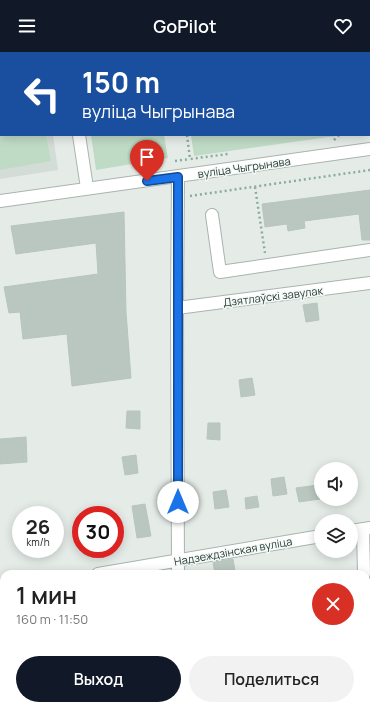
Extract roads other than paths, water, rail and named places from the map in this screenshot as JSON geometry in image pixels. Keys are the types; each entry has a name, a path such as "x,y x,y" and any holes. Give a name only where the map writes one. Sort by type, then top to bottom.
{"street":[{"path":"79,136 87,188"},
{"name":"вуліца Чыгрынава","path":"0,201 370,149"},
{"path":"178,177 178,570"},
{"path":"212,215 220,272 370,250"},
{"name":"Дзятлаўскі завулак","path":"177,308 370,283"},
{"path":"361,530 364,570"},
{"name":"Надзеждзінская вуліца","path":"123,570 314,537"}]}
